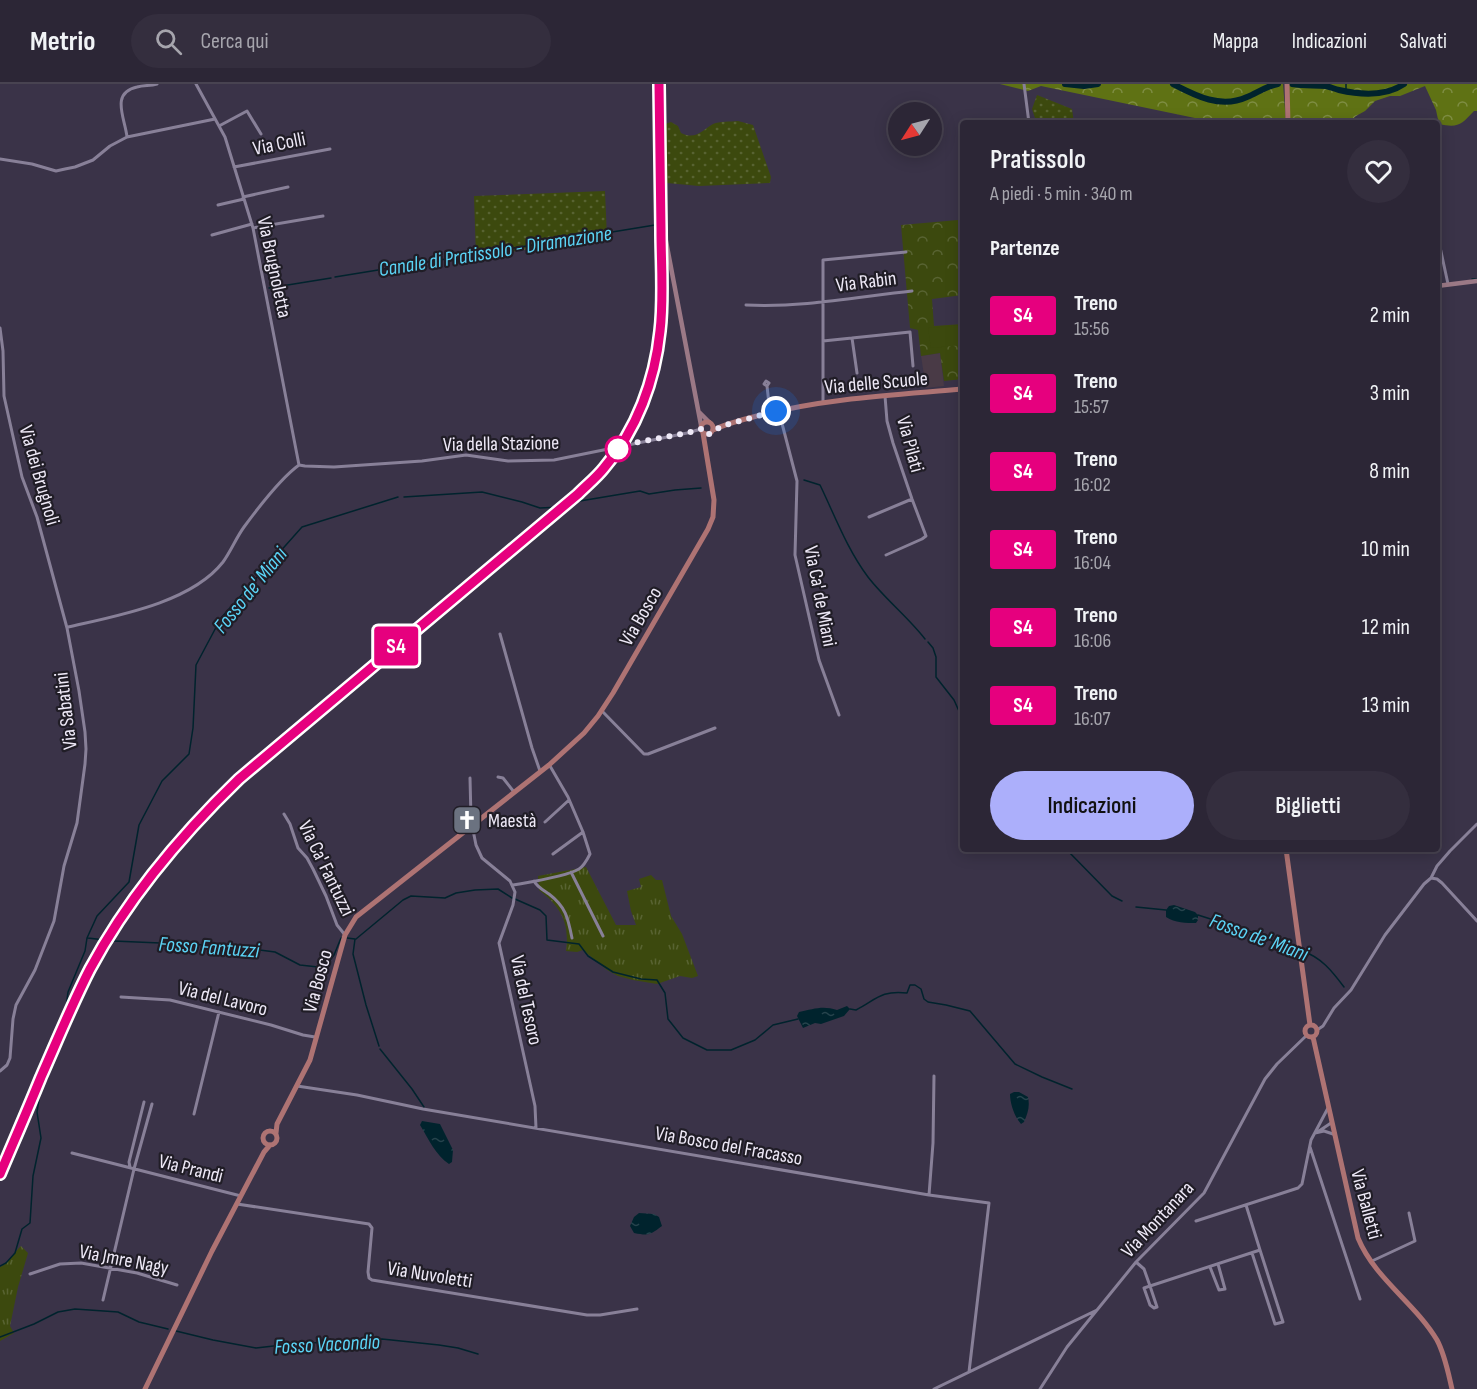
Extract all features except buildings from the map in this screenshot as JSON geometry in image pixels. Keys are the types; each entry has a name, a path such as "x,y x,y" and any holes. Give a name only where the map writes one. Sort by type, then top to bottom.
{"main road":[{"name":"Via Bosco","path":"273,1132 310,1060 344,938 356,917 541,772 584,733 602,711 628,668 710,524 715,509 707,452 665,236 662,84"},
{"path":"1287,84 1288,120"},
{"path":"1440,285 1477,281"},
{"name":"Via delle Scuole","path":"712,431 722,426 770,413 823,402 960,389"},
{"name":"Via Bosco","path":"698,410 713,426 707,452"},
{"path":"712,431 707,434 702,429 704,422 722,426"},
{"path":"1286,852 1310,1025 1306,1029 1310,1036 1317,1034 1315,1026 1310,1025"},
{"name":"Via Balletti","path":"1310,1036 1356,1234 1371,1262 1431,1332 1443,1353 1452,1389"},
{"name":"Via Bosco","path":"267,1144 262,1139 263,1134 273,1132"},
{"name":"Via Bosco","path":"267,1144 277,1140 273,1132"},
{"name":"Via Bosco","path":"145,1389 267,1144"}],"street":[{"path":"127,137 120,100 129,90 139,86 157,84"},
{"name":"Via Brugnoletta","path":"196,84 225,137 253,226 299,465"},
{"path":"1024,84 1029,120"},
{"path":"219,126 247,111 261,134"},
{"path":"0,159 32,164 56,171 93,160 110,146 127,137 215,119"},
{"name":"Via Colli","path":"234,167 330,149"},
{"path":"218,205 288,187"},
{"path":"212,236 253,226 322,216"},
{"path":"1440,247 1448,284"},
{"path":"823,402 823,260 906,252"},
{"name":"Via Rabin","path":"746,305 823,302 912,291"},
{"name":"Via dei Brugnoli","path":"0,328 4,396 22,477 37,518 67,628"},
{"path":"910,332 913,366"},
{"path":"823,340 915,332"},
{"path":"852,338 857,373"},
{"path":"767,386 770,413"},
{"name":"Via Pilati","path":"885,396 887,421 926,536 886,555"},
{"name":"Via Ca' de Miani","path":"778,411 797,481 795,555 802,594 819,660 839,715"},
{"name":"Via della Stazione","path":"299,465 334,467 466,455 508,461 554,459 702,429"},
{"path":"67,628 133,611 180,594 205,580 222,562 244,526 289,472 299,465"},
{"name":"Via Pilati","path":"869,517 912,499"},
{"name":"Via Sabatini","path":"0,1071 9,1062 13,1019 18,1001 35,970 54,921 80,805 86,740 67,628"},
{"path":"500,634 541,772"},
{"path":"602,711 644,754 715,728"},
{"path":"470,778 471,818 476,844 482,858 513,885 571,872 580,868 590,854 569,800 549,765"},
{"path":"498,777 503,778 514,792"},
{"path":"545,822 569,800"},
{"name":"Via Ca' Fantuzzi","path":"284,814 298,848 314,868 344,938"},
{"path":"1317,1030 1323,1026 1334,1008 1351,990 1374,951 1424,884 1431,878 1437,867 1477,824"},
{"path":"553,854 583,832"},
{"path":"571,872 603,936"},
{"path":"1431,878 1442,883 1477,921"},
{"path":"534,881 563,908 572,938"},
{"name":"Via del Tesoro","path":"513,885 515,892 513,905 499,944 535,1106 536,1128"},
{"name":"Via del Lavoro","path":"121,997 170,1000 317,1037"},
{"path":"194,1114 219,1012"},
{"name":"Via Montanara","path":"1040,1389 1067,1347 1136,1262 1204,1193 1264,1079 1277,1064 1310,1036"},
{"path":"929,1195 933,1143 934,1076"},
{"name":"Via Bosco del Fracasso","path":"297,1086 929,1195 989,1203 969,1372"},
{"name":"Via Prandi","path":"132,1169 129,1162 144,1102"},
{"name":"Via Prandi","path":"103,1300 132,1169 152,1104"},
{"path":"1196,1221 1298,1188 1302,1184 1309,1145 1328,1107"},
{"path":"1316,1131 1326,1120 1331,1122"},
{"path":"1316,1131 1334,1135"},
{"path":"1309,1145 1360,1299"},
{"name":"Via Prandi","path":"72,1153 241,1196"},
{"name":"Via Nuvoletti","path":"237,1204 369,1224 372,1228 368,1272 372,1280 587,1315 637,1309"},
{"path":"1246,1205 1283,1322 1275,1324 1252,1253"},
{"path":"1371,1262 1415,1241 1409,1213"},
{"path":"1136,1262 1144,1269 1150,1286 1157,1307 1154,1308 1150,1305 1144,1288 1150,1286 1210,1267 1260,1250"},
{"name":"Via Jmre Nagy","path":"30,1274 60,1264 81,1263 144,1275 177,1285"},
{"path":"1210,1267 1219,1290 1225,1289 1218,1264"},
{"path":"934,1389 1099,1309"}],"shaded area":[{"path":"940,353 944,386 926,388 921,356"}],"green space":[{"path":"1000,84 1283,84 1286,120 1205,120 1041,86 1028,91"},
{"path":"1289,84 1477,84 1477,111 1474,111 1466,120 1451,126 1440,124 1425,86 1400,96 1390,96 1375,101 1351,120 1290,120"},
{"path":"1037,95 1072,109 1074,120 1040,120 1035,118 1032,109"},
{"path":"738,121 753,125 771,177 770,183 699,186 667,183 665,124 671,122 678,126 681,133 691,136 716,123"},
{"path":"605,191 607,238 476,257 474,196"},
{"path":"958,220 960,295 932,299 934,326 960,324 960,379 944,381 940,353 921,356 918,330 910,328 901,225"},
{"path":"960,325 960,345 931,348 928,328"},
{"path":"586,867 616,925 636,925 627,891 641,887 639,879 651,875 656,880 662,880 671,916 682,934 698,976 692,978 680,976 657,984 633,980 607,970 583,950 566,951 565,924 558,909 539,890 538,876"},
{"path":"21,1246 28,1253 10,1326 14,1333 0,1341 0,1267"}],"water":[{"path":"1174,905 1195,912 1198,915 1196,923 1177,922 1166,917 1166,910 1169,906"},
{"path":"847,1006 850,1009 844,1016 803,1028 797,1016 799,1012 813,1009 837,1010"},
{"path":"1014,1092 1028,1097 1028,1113 1021,1124 1014,1113 1011,1101 1010,1094"},
{"path":"422,1121 440,1124 453,1150 452,1162 449,1164 444,1161 436,1152 420,1125"},
{"path":"639,1213 654,1214 659,1217 662,1226 649,1234 634,1233 630,1226 634,1217"}],"waterway":[{"path":"1065,84 1084,86 1098,84"},
{"path":"1173,84 1209,100 1228,102 1278,84"},
{"path":"1292,84 1326,86 1364,94 1381,93 1404,84"},
{"path":"1346,84 1346,91"},
{"name":"Canale di Pratissolo - Diramazione","path":"335,277 655,225"},
{"name":"Canale di Pratissolo - Diramazione","path":"269,288 331,278"},
{"path":"1472,279 1477,279"},
{"name":"Fosso de' Miani","path":"804,480 820,485 848,544 868,577 925,639"},
{"name":"Fosso de' Miani","path":"565,509 574,502 640,491 649,494 701,488"},
{"name":"Fosso de' Miani","path":"404,497 482,492 540,508 560,507"},
{"name":"Fosso de' Miani","path":"0,1266 15,1253 22,1229 30,1223 33,1176 41,1138 37,1112 42,1081 38,1070 65,1015 68,992 97,916 129,882 139,825 162,781 189,754 193,728 196,665 221,618 302,527 398,497"},
{"name":"Fosso de' Miani","path":"928,642 936,657 936,677 954,700 960,713"},
{"name":"Fosso de' Miani","path":"1069,852 1112,896 1122,901"},
{"path":"356,939 411,896 445,898 456,893 498,889 512,898"},
{"path":"515,899 540,910 546,916 547,940 579,944 588,956 613,972 641,979 657,980 665,993 668,1019 683,1038 707,1050 731,1050 755,1040 773,1025 798,1019"},
{"name":"Fosso de' Miani","path":"1136,907 1166,910"},
{"name":"Fosso de' Miani","path":"1198,915 1258,934 1282,946 1297,950"},
{"name":"Fosso Fantuzzi","path":"88,938 105,940"},
{"name":"Fosso Fantuzzi","path":"113,941 231,946 275,952 300,965 318,967 327,964 342,938"},
{"name":"Fosso Fantuzzi","path":"347,938 355,939 353,954 379,1046"},
{"name":"Fosso de' Miani","path":"1302,951 1320,961 1344,987"},
{"path":"850,1009 856,1010 884,994 907,993 910,985 915,985 921,989 924,999 928,1002 970,1011 1015,1064 1072,1089"},
{"name":"Fosso Fantuzzi","path":"380,1049 424,1107"},
{"name":"Fosso Vacondio","path":"0,1337 58,1312 75,1309 118,1312 139,1322 168,1329"},
{"name":"Fosso Vacondio","path":"176,1331 256,1348 300,1343 358,1342 382,1339 439,1345 478,1354"}],"railway":[{"path":"0,1174 54,1044 90,969 121,917 176,845 239,779 578,494 601,471 627,436 651,380 661,321 659,84"}],"train":[{"name":"S4","path":"0,1174 58,1035 90,969 125,912 194,824 239,779 578,494 604,469 618,451 635,420 654,370 660,330 662,289 659,84"}],"place":[{"name":"Maestà","path":"467,820"}],"route":[{"path":"618,449 623,445 701,429 703,433 709,434 722,426 776,411"}]}
